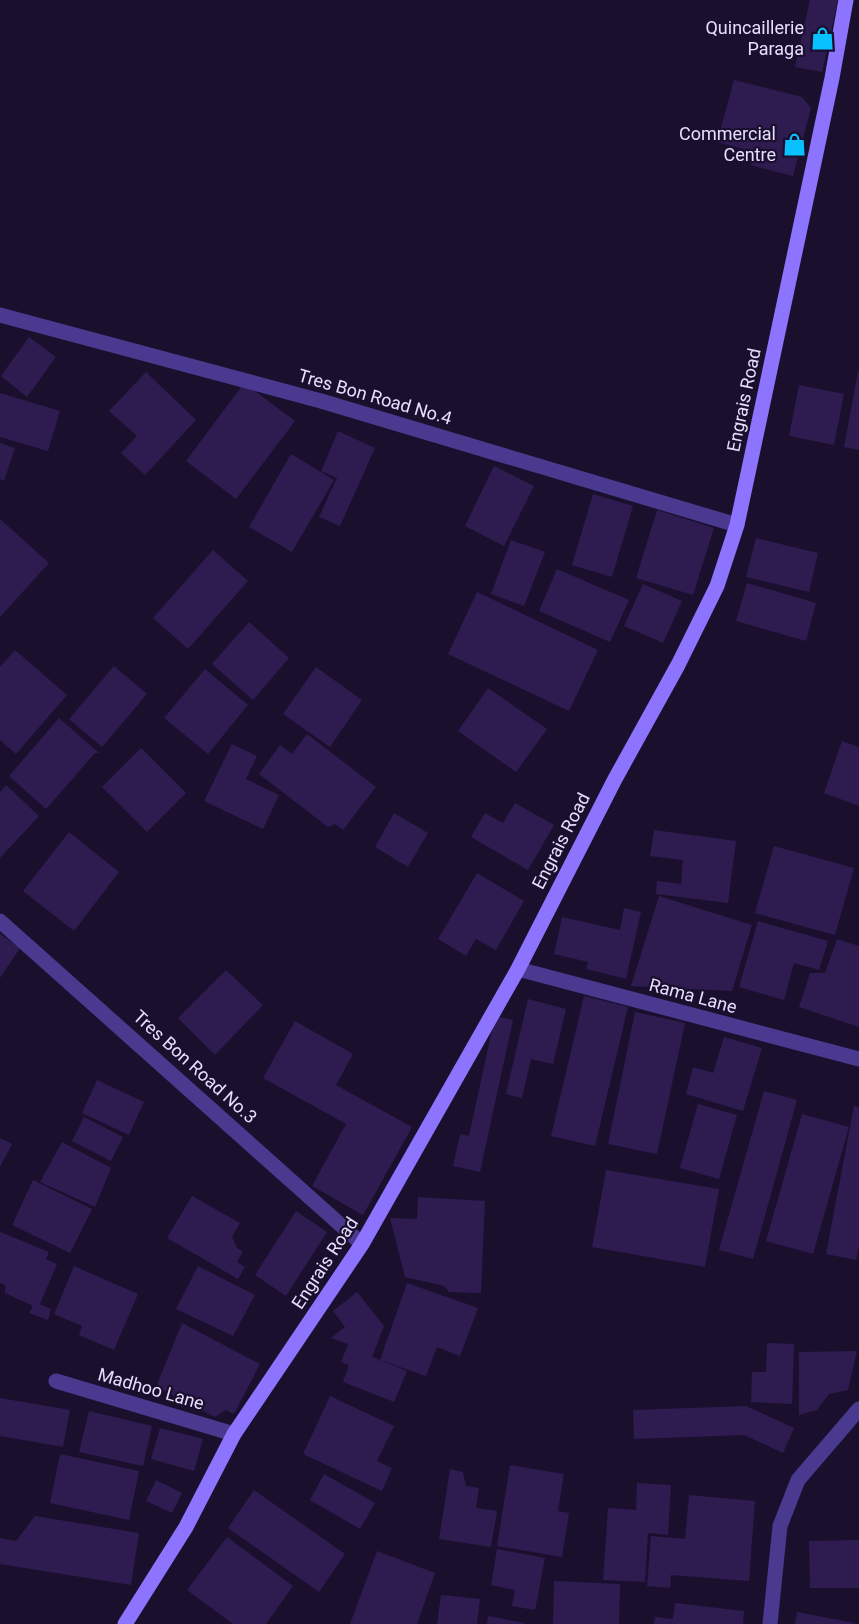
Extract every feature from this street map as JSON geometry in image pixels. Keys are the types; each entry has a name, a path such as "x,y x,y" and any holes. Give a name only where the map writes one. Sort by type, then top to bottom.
{"street":[{"name":"Engrais Road","path":"125,1624 186,1527 234,1434 362,1244 518,969 615,779 678,665 717,586 737,525 832,78 846,0"},
{"name":"Tres Bon Road No.4","path":"0,315 321,401 737,525"},
{"name":"Tres Bon Road No.3","path":"0,921 362,1244"},
{"name":"Rama Lane","path":"518,969 859,1059"},
{"name":"Madhoo Lane","path":"56,1381 234,1434"},
{"path":"770,1624 780,1526 798,1480 859,1409"}],"building":[{"path":"810,0 838,0 822,72 795,67"},
{"path":"734,80 802,97 811,108 793,176 751,165 755,152 717,142"},
{"path":"29,337 56,357 27,397 1,376"},
{"path":"859,371 859,450 844,447"},
{"path":"146,372 196,420 145,475 121,453 137,436 109,411"},
{"path":"244,383 295,421 236,499 186,461"},
{"path":"799,385 844,394 834,445 789,436"},
{"path":"0,393 60,411 48,451 0,437"},
{"path":"338,431 375,448 340,526 319,517 337,478 321,471"},
{"path":"0,443 15,448 4,481 0,479"},
{"path":"291,454 334,480 292,552 249,527"},
{"path":"494,466 534,486 504,546 465,526"},
{"path":"593,494 633,506 612,577 572,565"},
{"path":"657,510 714,528 693,595 636,578"},
{"path":"0,519 49,563 0,617"},
{"path":"756,538 818,553 809,592 746,577"},
{"path":"511,540 545,552 524,606 491,594"},
{"path":"213,550 248,581 188,649 153,618"},
{"path":"557,569 629,600 610,642 539,611"},
{"path":"747,583 816,603 806,641 736,621"},
{"path":"643,584 682,601 663,643 624,626"},
{"path":"477,592 598,650 569,711 448,654"},
{"path":"249,622 289,658 253,700 212,664"},
{"path":"15,650 67,695 16,754 0,740 0,667"},
{"path":"114,666 147,694 102,747 69,719"},
{"path":"316,667 362,700 330,747 283,714"},
{"path":"205,669 248,705 208,754 164,718"},
{"path":"488,688 547,729 516,772 458,731"},
{"path":"59,718 99,753 95,753 46,809 9,776"},
{"path":"307,734 376,787 343,830 335,824 328,827 259,774 280,745 292,754"},
{"path":"842,741 859,747 859,806 824,793"},
{"path":"232,744 257,756 246,779 279,795 263,829 204,801"},
{"path":"141,748 186,793 147,832 102,787"},
{"path":"6,785 39,816 0,858 0,792"},
{"path":"515,803 554,825 528,870 471,837 485,813 503,823"},
{"path":"394,813 428,833 408,867 375,847"},
{"path":"654,830 736,841 728,903 656,894 657,881 681,884 683,860 650,856"},
{"path":"69,832 119,872 74,931 23,891"},
{"path":"774,846 854,868 835,935 755,913"},
{"path":"477,873 524,901 496,950 476,939 466,956 438,939"},
{"path":"659,896 752,925 732,991 631,986"},
{"path":"624,908 641,912 626,979 586,969 588,962 554,954 562,917 620,930"},
{"path":"758,921 828,941 819,970 794,963 784,1000 739,987"},
{"path":"0,934 20,948 0,978"},
{"path":"837,939 859,946 859,1027 799,1007 810,973 825,973"},
{"path":"226,970 263,1005 215,1055 178,1018"},
{"path":"584,996 628,1007 595,1146 551,1136"},
{"path":"528,999 566,1009 553,1064 531,1059 522,1098 506,1094"},
{"path":"635,1012 685,1023 657,1154 608,1144"},
{"path":"495,1016 513,1020 480,1172 453,1166 460,1134 469,1136"},
{"path":"295,1021 353,1054 336,1085 412,1127 363,1215 312,1186 346,1124 263,1078"},
{"path":"724,1037 762,1048 743,1111 686,1094 693,1067 713,1073"},
{"path":"97,1080 144,1102 129,1135 82,1113"},
{"path":"764,1091 797,1100 753,1259 719,1250"},
{"path":"698,1104 737,1115 719,1179 680,1168"},
{"path":"854,1106 859,1107 859,1247 856,1260 826,1254"},
{"path":"802,1114 849,1127 813,1254 766,1241"},
{"path":"84,1117 123,1137 111,1161 72,1141"},
{"path":"0,1138 12,1144 0,1167"},
{"path":"62,1142 111,1168 95,1207 40,1182"},
{"path":"606,1170 719,1189 705,1267 592,1247"},
{"path":"33,1180 92,1209 70,1253 12,1225"},
{"path":"192,1196 240,1223 232,1237 237,1248 243,1252 237,1262 245,1267 238,1279 167,1238"},
{"path":"418,1197 485,1201 481,1293 449,1292 444,1286 405,1277 390,1218 417,1219"},
{"path":"296,1211 327,1232 286,1296 255,1275"},
{"path":"0,1232 49,1252 46,1259 57,1264 40,1304 51,1309 48,1320 29,1313 33,1306 5,1293 5,1285 0,1283"},
{"path":"74,1266 138,1294 114,1350 79,1335 82,1326 54,1314"},
{"path":"198,1266 255,1295 233,1336 176,1309"},
{"path":"407,1283 478,1308 460,1356 437,1347 426,1376 380,1360"},
{"path":"357,1292 384,1326 372,1357 407,1371 394,1402 343,1382 349,1365 341,1362 348,1344 331,1338 345,1327 333,1311"},
{"path":"182,1323 260,1364 234,1414 226,1410 215,1417 156,1387"},
{"path":"767,1343 794,1344 792,1404 751,1402 752,1372 766,1372"},
{"path":"857,1351 848,1390 829,1394 817,1410 799,1415 799,1352"},
{"path":"330,1396 394,1426 377,1461 392,1468 382,1491 303,1454"},
{"path":"0,1398 70,1410 63,1447 0,1436"},
{"path":"746,1406 794,1428 783,1453 744,1435 634,1439 633,1410"},
{"path":"89,1411 152,1426 143,1466 79,1452"},
{"path":"160,1428 203,1439 194,1471 151,1459"},
{"path":"60,1454 139,1471 129,1520 50,1503"},
{"path":"510,1465 564,1474 558,1511 569,1513 562,1557 497,1546"},
{"path":"450,1469 463,1472 466,1486 479,1488 476,1508 497,1511 491,1547 439,1539"},
{"path":"324,1474 375,1503 360,1529 310,1500"},
{"path":"156,1480 182,1493 172,1513 146,1501"},
{"path":"637,1483 671,1485 668,1535 648,1533 645,1582 603,1580 608,1508 636,1510"},
{"path":"254,1490 345,1554 319,1592 228,1528"},
{"path":"689,1495 755,1501 749,1581 671,1575 670,1588 647,1586 651,1536 685,1539"},
{"path":"35,1516 139,1533 131,1585 0,1564 0,1538 16,1541"},
{"path":"227,1537 293,1586 266,1624 233,1624 187,1590"},
{"path":"859,1540 859,1588 810,1588 809,1541"},
{"path":"497,1549 545,1558 535,1610 512,1606 515,1590 491,1585"},
{"path":"377,1551 435,1573 417,1624 350,1624"},
{"path":"554,1581 620,1584 619,1624 553,1624"},
{"path":"441,1595 480,1599 477,1624 437,1624"},
{"path":"675,1603 744,1611 743,1624 654,1624 655,1617 673,1619"},
{"path":"797,1612 854,1623 854,1624 795,1624"},
{"path":"488,1616 524,1623 524,1624 487,1624"}],"place":[{"name":"Quincaillerie Paraga","path":"822,38"},
{"name":"Commercial Centre","path":"794,144"}]}
